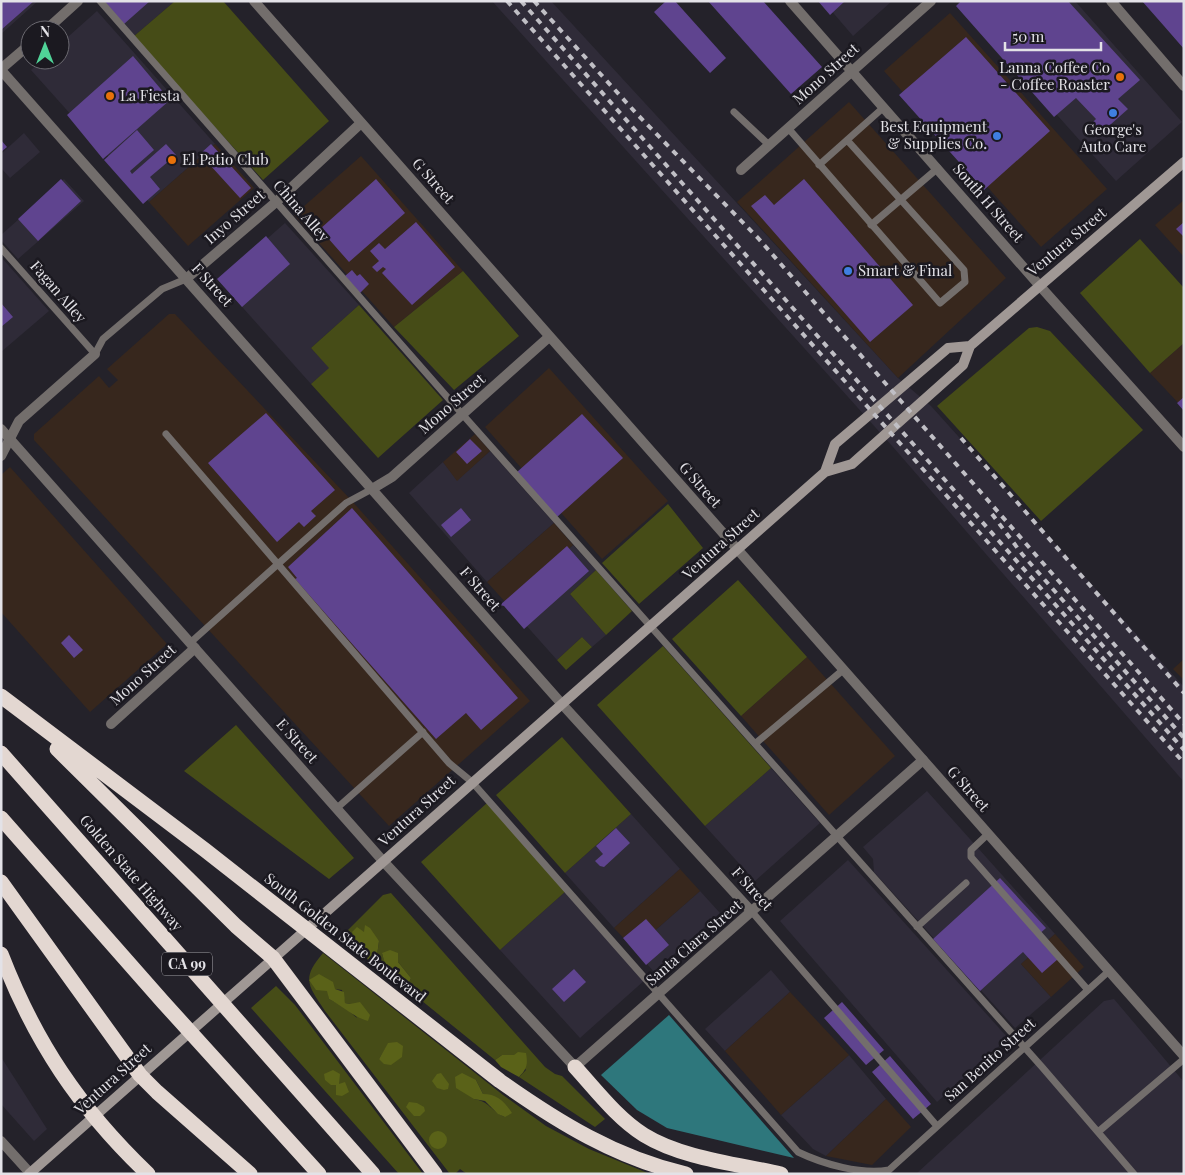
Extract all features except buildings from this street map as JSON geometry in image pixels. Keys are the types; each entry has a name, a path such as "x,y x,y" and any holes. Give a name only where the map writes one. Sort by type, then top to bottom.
{"highway":[{"path":"6,701 236,926 273,958 435,1174"},
{"name":"South Golden State Boulevard","path":"6,701 205,850 500,1081 571,1129 602,1145 634,1158 686,1174"},
{"name":"Golden State Highway","path":"1,753 373,1174"},
{"name":"CA 99","path":"1,818 163,1002 319,1174"},
{"path":"1,882 140,1074 157,1092 250,1174"},
{"path":"1,954 37,1033 65,1081 99,1124 148,1174"},
{"path":"575,1068 630,1124 659,1143 682,1151 780,1174"}],"main road":[{"name":"Ventura Street","path":"29,1174 140,1074 253,977 561,703 825,472 852,464 963,365 970,346 1184,162"},
{"name":"Ventura Street","path":"825,472 835,444 948,348 970,346"}],"street":[{"path":"57,20 78,1"},
{"name":"G Street","path":"254,1 1184,1057"},
{"name":"South H Street","path":"790,1 1184,447"},
{"name":"Mono Street","path":"741,170 931,1"},
{"path":"1111,1 1184,86"},
{"path":"1,70 20,53"},
{"name":"F Street","path":"1,70 561,703 752,912"},
{"name":"Inyo Street","path":"186,279 276,202 361,123"},
{"name":"Mono Street","path":"372,489 392,477 549,337"},
{"name":"Inyo Street","path":"1,456 19,421 95,354"},
{"name":"E Street","path":"1,429 383,861 575,1068"},
{"name":"Mono Street","path":"112,724 193,645"},
{"name":"Santa Clara Street","path":"575,1068 923,760"},
{"path":"1,1141 29,1174"}],"lane":[{"name":"China Alley","path":"100,1 1134,1174"},
{"path":"819,164 884,107"},
{"path":"734,112 769,145"},
{"path":"788,128 940,303 965,282 964,270 847,140"},
{"path":"872,225 938,168"},
{"name":"Fagan Alley","path":"1,248 95,354"},
{"name":"Inyo Street","path":"95,354 103,338 162,288 186,279"},
{"path":"166,434 449,763 472,782 658,994"},
{"path":"193,645 278,564 346,503 372,489"},
{"path":"756,743 843,670"},
{"path":"337,808 423,732"},
{"path":"988,834 971,850 971,856 1088,990"},
{"path":"917,927 966,883"},
{"name":"F Street","path":"752,912 937,1126"},
{"name":"San Benito Street","path":"658,994 798,1152 811,1158 847,1167 880,1171 889,1170 1109,971"},
{"path":"1098,1132 1184,1057"}],"shaded area":[{"path":"1,1 38,1 1,34"},
{"path":"109,1 175,1 133,37"},
{"path":"492,1 551,1 898,378 931,406 1184,687 1184,782 893,447"},
{"path":"823,1 892,1 853,36"},
{"path":"963,1 1075,1 1182,122 1116,181 959,5"},
{"path":"97,11 215,144 149,202 31,70 70,70 70,35"},
{"path":"950,13 1107,189 1041,247 884,71"},
{"path":"849,102 1006,278 898,378 737,202"},
{"path":"24,133 40,152 10,178 1,168 1,154"},
{"path":"215,144 254,188 188,246 149,202"},
{"path":"361,156 463,271 394,327 294,215"},
{"path":"64,179 84,201 18,259 1,240 1,235"},
{"path":"1184,200 1184,257 1155,225"},
{"path":"285,223 359,305 311,348 330,368 311,384 219,281"},
{"path":"1,257 49,311 1,352"},
{"path":"169,314 175,314 352,501 530,701 389,826 34,440 34,434 99,376 109,388 118,380 107,369"},
{"path":"1184,343 1184,409 1150,373"},
{"path":"549,368 668,501 602,559 485,427"},
{"path":"475,434 490,451 457,481 443,462"},
{"path":"490,451 554,523 487,582 409,493 443,462 457,480"},
{"path":"10,467 167,644 90,712 1,612 1,475"},
{"path":"554,523 573,545 507,604 487,582"},
{"path":"573,545 596,570 570,594 606,635 592,647 582,637 557,660 507,604"},
{"path":"807,657 895,756 829,815 741,716"},
{"path":"1184,659 1184,680 1173,669"},
{"path":"771,768 820,823 755,881 705,826"},
{"path":"927,791 1055,934 1021,964 1051,997 1015,1028 874,872 873,859 863,847"},
{"path":"631,814 680,869 614,928 565,873"},
{"path":"848,860 1008,1038 937,1102 780,921"},
{"path":"680,869 700,891 634,949 614,928"},
{"path":"566,891 646,979 580,1038 500,950"},
{"path":"700,891 720,913 654,972 634,949"},
{"path":"1055,934 1084,967 1051,997 1021,964"},
{"path":"771,970 790,992 725,1051 705,1029"},
{"path":"790,992 849,1055 781,1115 725,1051"},
{"path":"1114,999 1184,1082 1184,1174 916,1174 1104,1001"},
{"path":"849,1055 886,1099 826,1156 813,1149 781,1115"},
{"path":"1,1057 47,1129 34,1141 1,1104"},
{"path":"886,1099 911,1127 872,1165 826,1156"}],"green space":[{"path":"175,1 223,1 329,121 263,180 133,37"},
{"path":"1140,239 1184,288 1184,343 1150,373 1080,293"},
{"path":"463,271 519,336 454,390 394,327"},
{"path":"359,305 443,400 378,458 311,384 329,368 311,348"},
{"path":"1037,327 1050,331 1143,430 1041,521 937,406 1029,328"},
{"path":"668,504 703,548 639,604 602,563"},
{"path":"596,570 632,611 606,635 570,594"},
{"path":"738,580 807,657 741,716 672,639"},
{"path":"582,637 592,647 566,670 557,660"},
{"path":"663,646 771,768 705,826 597,705"},
{"path":"236,725 354,858 329,879 184,771"},
{"path":"562,737 631,814 565,873 496,795"},
{"path":"487,803 566,891 500,950 421,862"},
{"path":"391,893 545,1067 555,1074 562,1076 605,1119 595,1127 519,1077 526,1070 514,1055 502,1055 495,1060 406,988 411,978 398,962 382,953 387,971 376,963 379,941 364,932 357,942 361,946 362,952 340,938 383,895"},
{"path":"365,925 370,928 379,941 376,963 368,961 352,932 357,927 364,932"},
{"path":"390,950 398,953 398,962 411,978 406,988 396,982 385,965 382,953"},
{"path":"323,953 503,1095 546,1126 589,1149 650,1174 467,1174 460,1169 455,1174 450,1174 319,1002 309,982 309,976","holes":["342,990 345,1003 350,1004 357,1018 343,1006 329,999 328,991","388,1044 402,1056 394,1062 379,1059","476,1080 483,1094 505,1117 487,1104 474,1099"]},
{"path":"319,974 333,982 335,989 344,992 345,1003 360,1002 370,1015 368,1021 329,999 327,991 316,990 309,980"},
{"path":"276,986 295,1005 423,1174 399,1174 251,1008"},
{"path":"397,1042 403,1046 402,1057 391,1065 384,1064 379,1059 388,1043"},
{"path":"518,1052 526,1053 527,1060 525,1069 519,1077 501,1067 495,1060 502,1055 514,1055"},
{"path":"333,1070 340,1074 339,1084 345,1082 349,1092 342,1096 336,1095 336,1085 331,1085 325,1080 324,1074"},
{"path":"441,1073 449,1084 448,1089 437,1088 432,1081 437,1074"},
{"path":"462,1073 476,1080 483,1094 492,1095 500,1099 512,1113 505,1117 498,1114 485,1101 474,1099 456,1088 455,1077"},
{"path":"409,1102 417,1103 424,1107 425,1111 420,1116 414,1116 406,1107"},
{"path":"438,1131 444,1134 447,1140 444,1146 438,1149 432,1146 429,1140 432,1134"}],"water":[{"path":"669,1015 794,1158 667,1128 637,1110 601,1075"}],"railway":[{"path":"507,1 1184,763"},
{"path":"521,1 1184,750"},
{"path":"534,1 635,112 758,238 1184,724"},
{"path":"961,438 1184,693"},
{"path":"992,514 1022,554 1184,738"}],"place":[{"name":"Lanna Coffee Co - Coffee Roaster","path":"1120,77"},
{"name":"La Fiesta","path":"110,96"},
{"name":"George's Auto Care","path":"1113,113"},
{"name":"Best Equipment & Supplies Co.","path":"997,136"},
{"name":"El Patio Club","path":"172,160"},
{"name":"Smart & Final","path":"848,271"}]}
